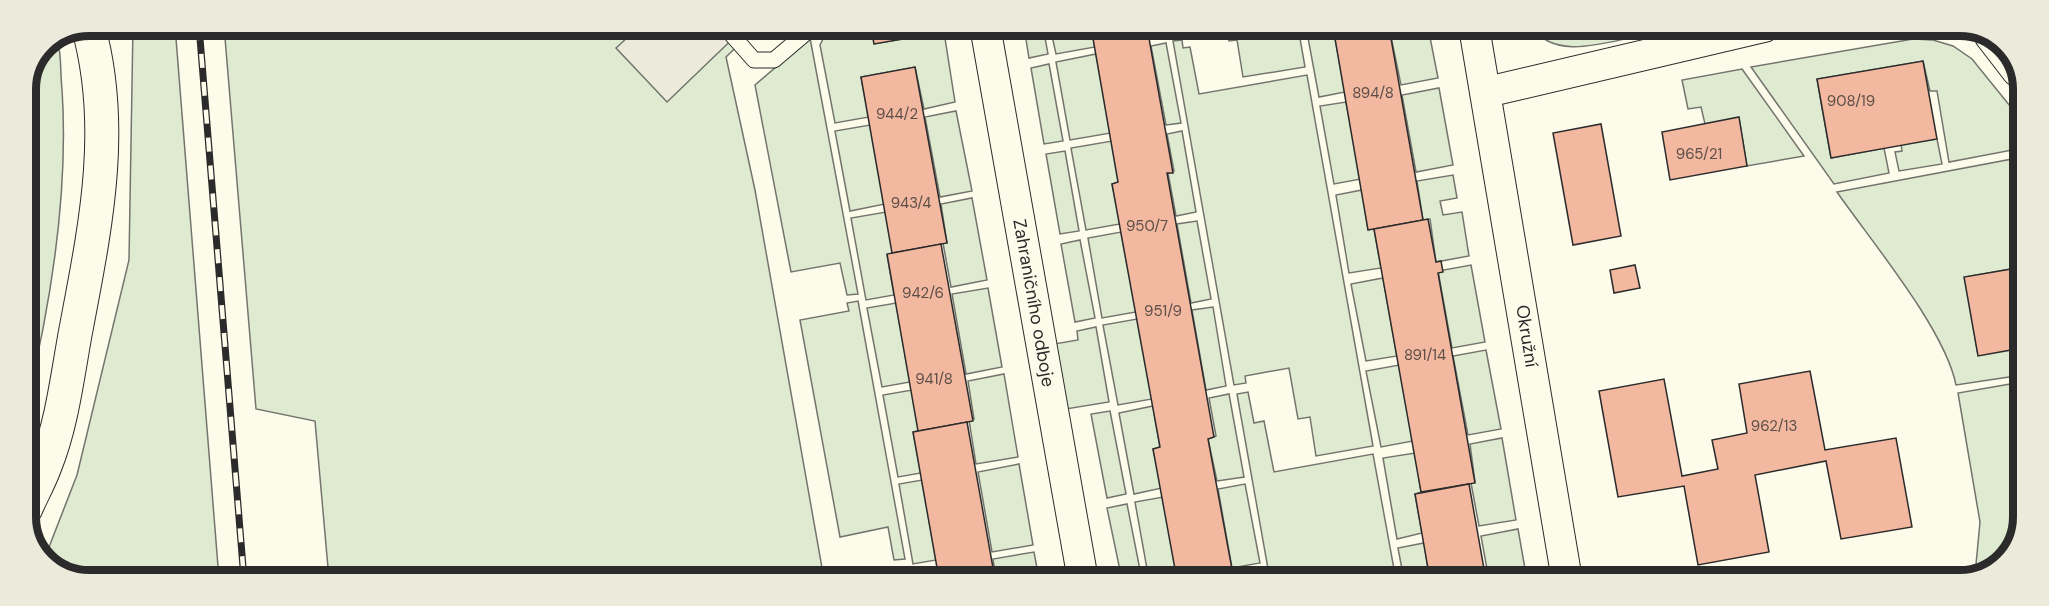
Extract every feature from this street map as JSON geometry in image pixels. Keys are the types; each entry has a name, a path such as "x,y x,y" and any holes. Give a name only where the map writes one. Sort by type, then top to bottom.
{"main road":[{"path":"36,486 46,465 63,400 90,256 104,148 102,98 96,53 91,36"}],"street":[{"name":"Zahraničního odboje","path":"987,36 1081,570"},
{"name":"Okružní","path":"1476,36 1565,570"},
{"path":"1487,92 1726,36"}],"lane":[{"path":"733,36 754,60 774,60 802,36"}],"green space":[{"path":"133,36 176,36 218,570 82,570 60,561 48,550 77,475 129,260"},
{"path":"225,36 748,36 726,57 755,190 822,570 328,570 315,421 256,409"},
{"path":"827,36 873,36 874,44 921,36 945,36 955,102 924,109 915,67 861,77 869,117 835,123 820,45"},
{"path":"1025,36 1045,36 1048,54 1029,58"},
{"path":"1052,36 1093,36 1095,47 1056,54"},
{"path":"1228,36 1300,36 1305,67 1243,77 1237,40 1229,41"},
{"path":"1308,36 1335,36 1345,92 1319,97"},
{"path":"1391,36 1430,36 1438,78 1401,85"},
{"path":"1639,36 1582,46 1554,44 1542,37"},
{"path":"810,38 858,294 847,295 840,263 791,272 755,85"},
{"path":"1913,39 1933,40 1953,46 1972,59 2013,110 2013,150 1949,162 1937,91 1930,91 1923,61 1817,79 1831,158 1884,148 1889,173 1834,184 1751,67"},
{"path":"1182,40 1183,48 1190,47 1199,94 1307,75 1373,446 1316,456 1310,417 1298,419 1289,368 1245,376 1246,383 1234,385 1173,41"},
{"path":"1166,43 1181,123 1166,125 1151,46"},
{"path":"59,46 63,169 56,249 36,362 36,89 40,69 45,60"},
{"path":"1096,54 1111,133 1070,140 1056,62"},
{"path":"1049,64 1063,141 1044,144 1031,68"},
{"path":"1742,69 1804,156 1747,166 1739,118 1705,124 1701,107 1688,109 1682,80"},
{"path":"1439,88 1453,165 1416,172 1402,95"},
{"path":"1346,102 1361,179 1334,184 1320,106"},
{"path":"956,111 972,191 940,197 925,117"},
{"path":"870,125 885,204 850,211 835,131"},
{"path":"1182,131 1196,212 1176,216 1168,173 1174,171 1167,134"},
{"path":"1937,139 1942,164 1899,171 1895,152 1902,151 1901,144"},
{"path":"1112,141 1120,182 1112,184 1120,224 1086,230 1071,148"},
{"path":"1065,151 1079,231 1060,234 1046,154"},
{"path":"2013,159 2013,269 1965,277 1978,355 2013,349 2013,376 1956,385 1938,338 1922,312 1837,192"},
{"path":"1453,175 1457,198 1440,201 1443,215 1462,212 1469,256 1436,262 1430,219 1423,220 1417,181"},
{"path":"1362,190 1368,230 1374,229 1381,268 1349,273 1336,195"},
{"path":"972,198 987,280 951,287 943,243 947,243 941,204"},
{"path":"886,212 893,253 887,255 894,295 866,300 851,218"},
{"path":"1197,221 1211,299 1191,303 1177,224"},
{"path":"1121,232 1136,312 1102,318 1088,238"},
{"path":"1080,240 1095,318 1075,322 1061,244"},
{"path":"1471,265 1485,342 1452,348 1438,271"},
{"path":"1383,278 1397,356 1366,361 1351,284"},
{"path":"988,288 1002,367 966,374 952,294"},
{"path":"858,301 905,559 894,560 888,527 840,537 800,320 849,311 847,303"},
{"path":"896,303 910,382 882,387 867,308"},
{"path":"1213,307 1226,386 1206,390 1192,310"},
{"path":"1137,319 1152,399 1118,405 1103,325"},
{"path":"1096,327 1109,402 1066,409 1054,344 1078,340 1077,331"},
{"path":"1486,350 1501,429 1468,435 1453,356"},
{"path":"1399,365 1413,441 1381,447 1366,371"},
{"path":"1004,374 1018,457 976,464 969,420 974,419 968,381"},
{"path":"2013,384 2013,524 2004,546 1992,559 1976,567 1980,522 1958,393"},
{"path":"912,390 920,430 913,432 921,473 898,477 883,395"},
{"path":"1248,392 1254,423 1264,421 1274,472 1373,454 1394,570 1268,570 1237,394"},
{"path":"1229,394 1244,477 1217,481 1208,439 1216,436 1209,398"},
{"path":"1153,406 1160,447 1153,449 1162,488 1134,494 1119,413"},
{"path":"1110,411 1126,494 1107,498 1091,414"},
{"path":"1502,438 1516,520 1479,526 1471,483 1475,482 1470,444"},
{"path":"1415,453 1421,492 1415,494 1422,533 1397,539 1383,458"},
{"path":"1019,464 1033,545 992,552 978,472"},
{"path":"922,480 936,560 913,564 899,484"},
{"path":"1245,484 1260,563 1232,568 1218,489"},
{"path":"1163,497 1177,570 1147,570 1135,502"},
{"path":"1127,504 1140,570 1120,570 1107,508"},
{"path":"1518,529 1525,570 1487,570 1481,536"},
{"path":"1424,543 1428,570 1402,570 1398,548"},
{"path":"1034,552 1037,570 995,570 993,559"}],"shaded area":[{"path":"629,36 736,36 667,102 616,48"}],"building":[{"path":"873,36 903,36 903,39 874,44"},
{"path":"1093,36 1149,36 1173,173 1167,173 1214,437 1208,439 1232,570 1175,570 1153,449 1160,447 1112,184 1118,182"},
{"path":"1335,36 1391,36 1423,220 1368,230"},
{"path":"1923,61 1937,139 1831,158 1817,79"},
{"path":"915,67 947,243 892,253 861,77"},
{"path":"1739,117 1747,166 1670,180 1662,132"},
{"path":"1601,124 1621,236 1573,245 1553,133"},
{"path":"1428,219 1436,262 1441,261 1443,272 1438,273 1475,483 1421,492 1374,229"},
{"path":"941,244 973,421 918,431 887,254"},
{"path":"1635,265 1640,288 1614,293 1610,270"},
{"path":"2013,269 2013,350 1978,356 1964,277"},
{"path":"1810,371 1825,450 1896,438 1912,527 1841,539 1826,461 1755,475 1769,552 1698,565 1684,486 1618,497 1599,391 1664,379 1682,476 1718,469 1712,440 1747,433 1739,384"},
{"path":"967,422 993,570 937,570 913,432"},
{"path":"1469,484 1484,570 1428,570 1415,494"}],"railway":[{"path":"200,36 243,570"}]}
